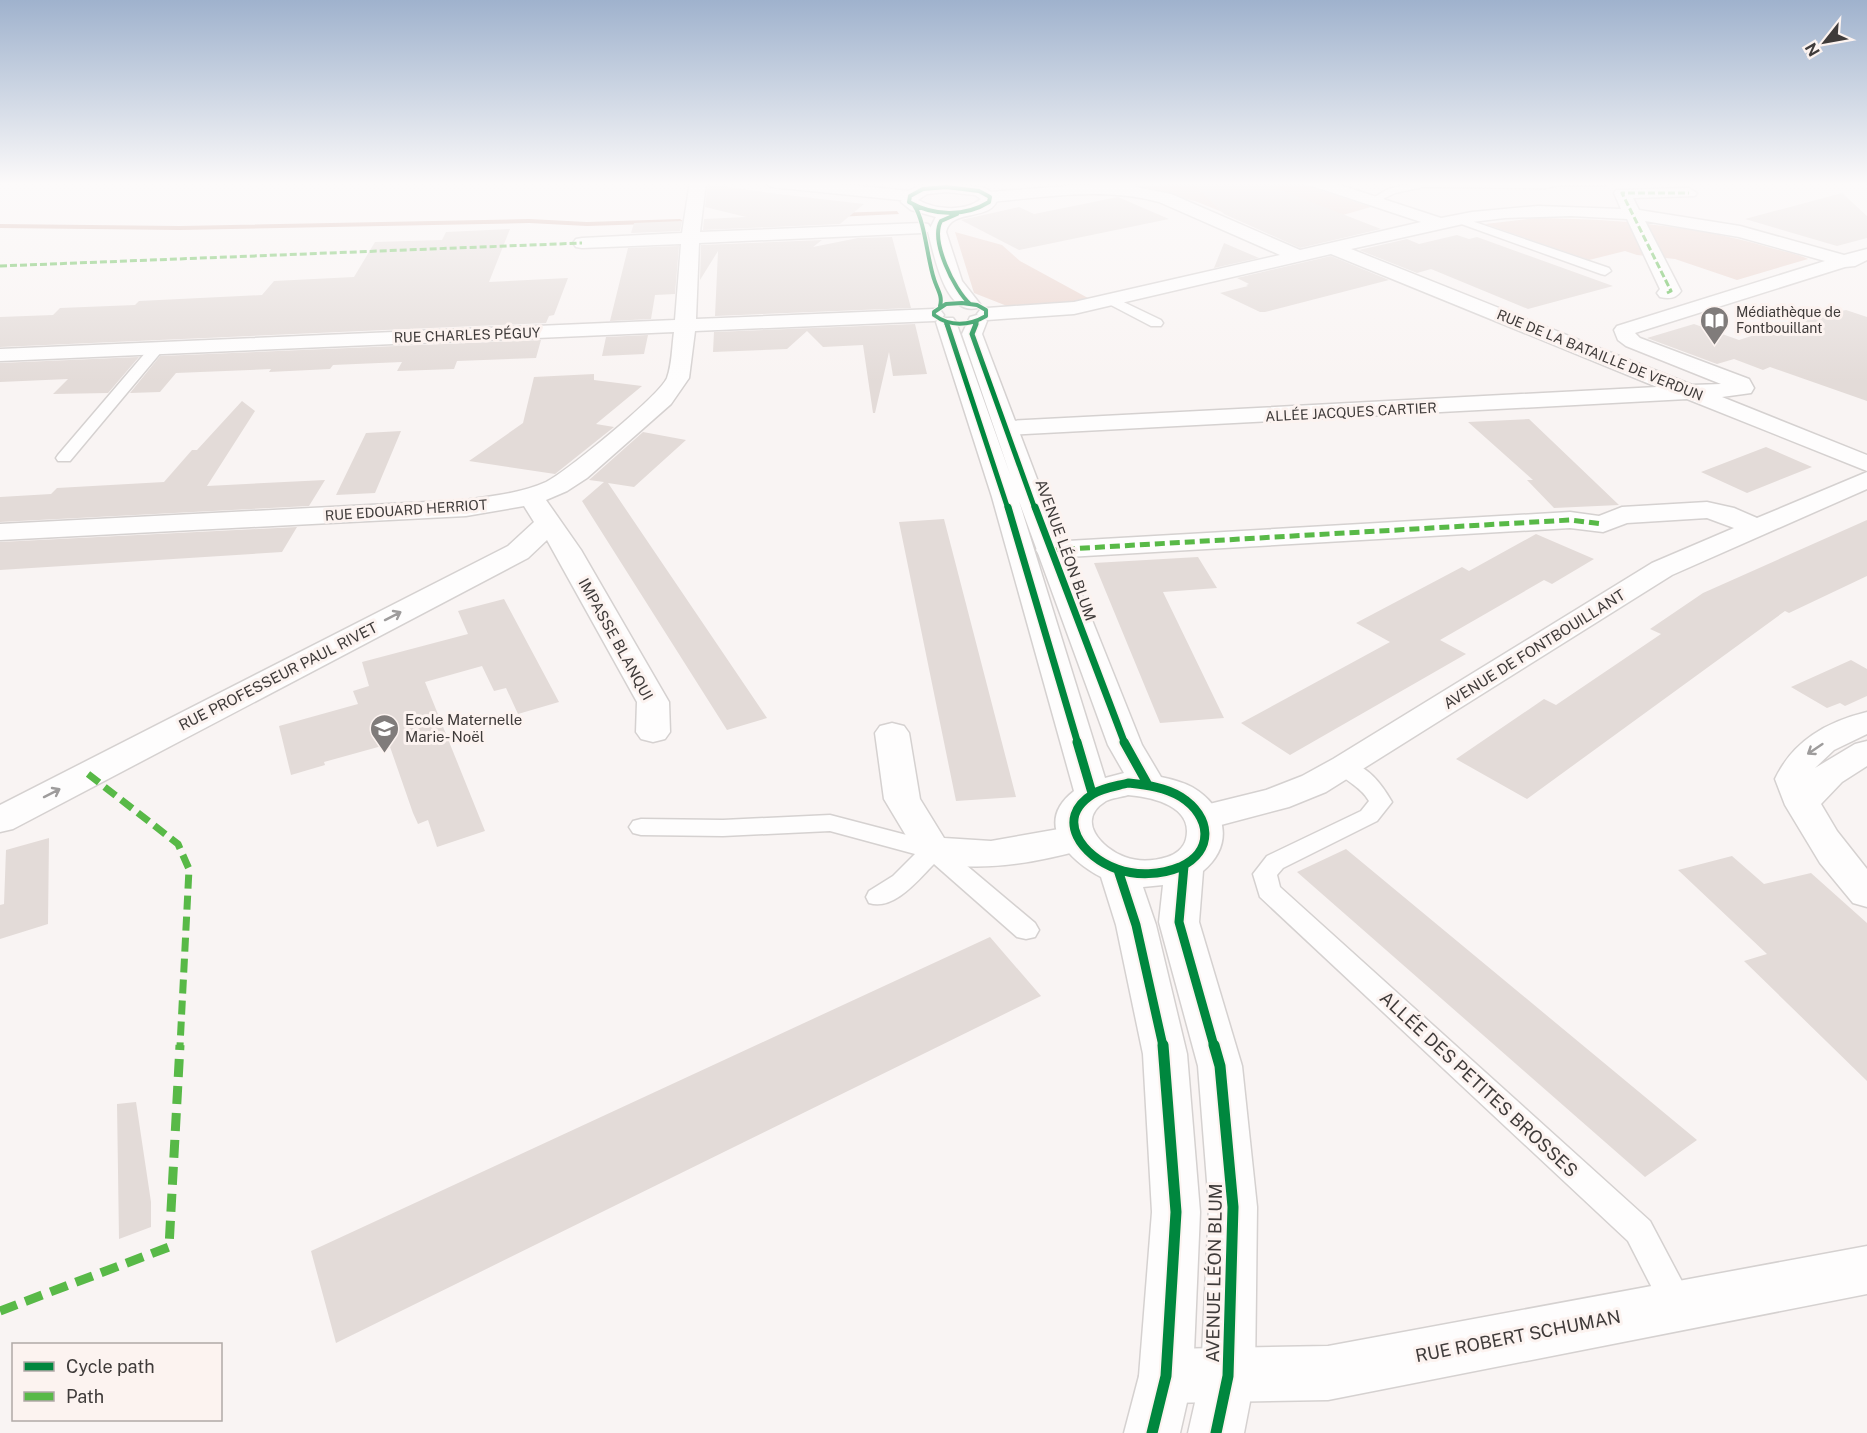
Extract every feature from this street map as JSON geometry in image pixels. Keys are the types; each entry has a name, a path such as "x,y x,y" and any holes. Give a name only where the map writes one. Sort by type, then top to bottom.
{"street":[{"name":"RUE EDOUARD HERRIOT","path":"0,532 466,508 531,496 558,486 578,472 663,399 678,378 685,326 689,249"},
{"path":"927,249 937,290 942,299 940,314 1005,497 1092,793"},
{"path":"943,249 955,289 960,297 978,313"},
{"path":"1283,249 1299,256"},
{"path":"940,314 962,323 978,313 1074,308 1328,249"},
{"name":"RUE DE LA BATAILLE DE VERDUN","path":"1334,249 1867,464"},
{"path":"1650,249 1671,291 1667,293"},
{"path":"1802,249 1857,264 1867,254"},
{"name":"ALLÉE JACQUES CARTIER","path":"1007,428 1695,393 1743,388 1741,384 1633,342 1625,336 1624,330 1857,264"},
{"name":"AVENUE LÉON BLUM","path":"978,313 972,334 1050,550 1125,745 1148,785"},
{"name":"RUE CHARLES PÉGUY","path":"0,355 940,314"},
{"name":"AVENUE DE FONTBOUILLANT","path":"1202,819 1276,799 1314,784 1345,767 1662,569 1867,480"},
{"name":"IMPASSE BLANQUI","path":"531,496 567,550 653,702 653,732"},
{"path":"1050,550 1570,520 1603,524 1622,515 1707,510 1725,514 1755,527"},
{"name":"RUE PROFESSEUR PAUL RIVET","path":"0,820 518,552 549,523"},
{"path":"518,552 537,548 567,550"},
{"path":"1867,722 1842,732 1810,750 1798,763 1792,779 1803,806 1824,844 1838,863 1867,893"},
{"path":"892,733 902,799 933,850 991,854 1076,839"},
{"path":"1803,806 1813,789 1829,772 1867,752"},
{"path":"1128,783 1148,785 1181,797 1194,807 1202,819 1206,832 1205,845 1197,857 1184,866 1164,873 1152,874 1118,870 1100,862 1086,852 1076,839 1072,826 1074,813 1080,802 1092,793 1108,786 1128,783"},
{"name":"AVENUE LÉON BLUM","path":"1184,866 1179,922 1220,1066 1233,1207 1228,1376 1216,1433"},
{"path":"1118,870 1136,925 1165,1054 1176,1212 1166,1376 1152,1433"},
{"name":"RUE ROBERT SCHUMAN","path":"1166,1376 1328,1373 1867,1270"}],"lane":[{"path":"1536,249 1605,271"},
{"path":"1111,300 1156,323"},
{"path":"64,458 157,348"},
{"name":"ALLÉE DES PETITES BROSSES","path":"1345,767 1371,785 1382,802 1369,816 1275,862 1265,874 1269,891 1639,1231 1679,1306"},
{"path":"640,827 723,828 830,823 933,850 1026,930"},
{"path":"878,897 902,882 933,850"}],"shaded area":[{"path":"960,249 1006,249 1020,261 1088,298 1065,304 1007,306 974,293"},
{"path":"1557,249 1775,249 1808,259 1737,280 1675,259 1637,255 1625,251 1589,260"}],"building":[{"path":"371,249 502,249 489,282 568,278 554,315 549,316 546,323 0,347 0,317 53,315 60,308 135,305 139,301 262,295 274,281 354,277"},
{"path":"628,249 679,249 675,294 655,295 651,319 610,321"},
{"path":"701,249 895,249 911,308 715,316 718,251 700,280"},
{"path":"1222,249 1238,249 1259,258 1214,268"},
{"path":"1510,249 1613,286 1528,309 1431,269 1417,273 1359,250"},
{"path":"1331,256 1389,280 1265,312 1260,312 1220,293 1248,286 1246,285 1249,284 1237,278"},
{"path":"1846,310 1867,317 1867,401 1770,367 1763,370 1734,359 1717,364 1647,338 1694,324 1739,340 1801,320"},
{"path":"915,324 927,374 893,376 889,352 875,413 873,413 863,345 823,347 807,331 787,349 713,352 714,332"},
{"path":"648,335 644,354 602,356 606,337"},
{"path":"541,340 536,358 457,361 454,369 397,371 402,362 333,365 330,369 269,372 271,369 176,373 160,392 130,393 160,356"},
{"path":"139,357 108,393 53,394 68,379 0,382 0,363"},
{"path":"594,374 594,380 642,386 596,424 614,427 555,474 469,461 523,423 534,377"},
{"path":"242,401 255,411 207,486 325,480 309,506 0,522 0,497 51,494 57,488 164,482 192,450 197,450"},
{"path":"1529,419 1619,505 1554,508 1527,480 1533,480 1468,422"},
{"path":"401,431 375,493 336,495 366,433"},
{"path":"643,432 686,440 634,487 608,483 767,718 727,730 582,501 604,482 589,480"},
{"path":"1766,447 1812,467 1747,493 1701,472"},
{"path":"944,519 1016,797 956,801 899,522"},
{"path":"1867,520 1867,576 1789,613 1785,611 1527,799 1456,759 1544,699 1556,705 1661,634 1650,629 1703,593"},
{"path":"297,527 282,552 0,570 0,542"},
{"path":"1536,534 1594,559 1552,584 1544,580 1440,640 1466,654 1290,755 1241,723 1390,642 1356,623 1462,567 1469,571"},
{"path":"1198,557 1217,588 1163,592 1224,718 1160,723 1094,563"},
{"path":"504,599 559,702 518,714 506,688 494,691 482,666 425,682 485,831 437,847 428,820 418,824 389,744 324,762 325,765 291,775 279,726 358,704 353,691 369,686 362,662 468,634 458,611"},
{"path":"1851,660 1867,669 1867,696 1845,706 1840,703 1827,708 1791,687"},
{"path":"49,838 48,924 0,939 0,905 4,904 6,850"},
{"path":"1346,849 1697,1140 1645,1177 1297,872"},
{"path":"1732,856 1764,884 1811,873 1867,923 1867,1081 1744,961 1767,954 1678,870"},
{"path":"990,937 1041,996 336,1343 311,1251"},
{"path":"136,1102 151,1202 151,1227 119,1239 117,1104"}],"marked path":[{"path":"0,266 433,249"},
{"path":"1650,249 1671,291 1667,293"},
{"path":"1050,550 1570,520 1603,524"},
{"path":"0,1311 169,1247 189,869 178,844 88,774"}],"cycle path":[{"path":"926,249 942,299 940,306"},
{"path":"942,249 952,281 963,298 970,304"},
{"path":"962,303 977,305 986,310 986,316 974,322 960,324 946,322 934,315 934,312 946,304 962,303"},
{"path":"977,321 972,334 1050,550 1125,745 1148,785"},
{"path":"946,322 1005,497 1092,793"},
{"path":"1128,783 1168,790 1192,805 1205,826 1203,847 1196,856 1173,870 1144,874 1117,869 1095,858 1079,842 1072,824 1077,807 1095,792 1128,783"},
{"path":"1184,866 1179,922 1220,1066 1233,1207 1228,1376 1216,1433"},
{"path":"1118,870 1136,925 1165,1054 1176,1212 1166,1376 1152,1433"}],"place":[{"name":"Médiathèque de Fontbouillant","path":"1715,346"},
{"name":"Ecole Maternelle Marie- Noël","path":"384,754"}]}
